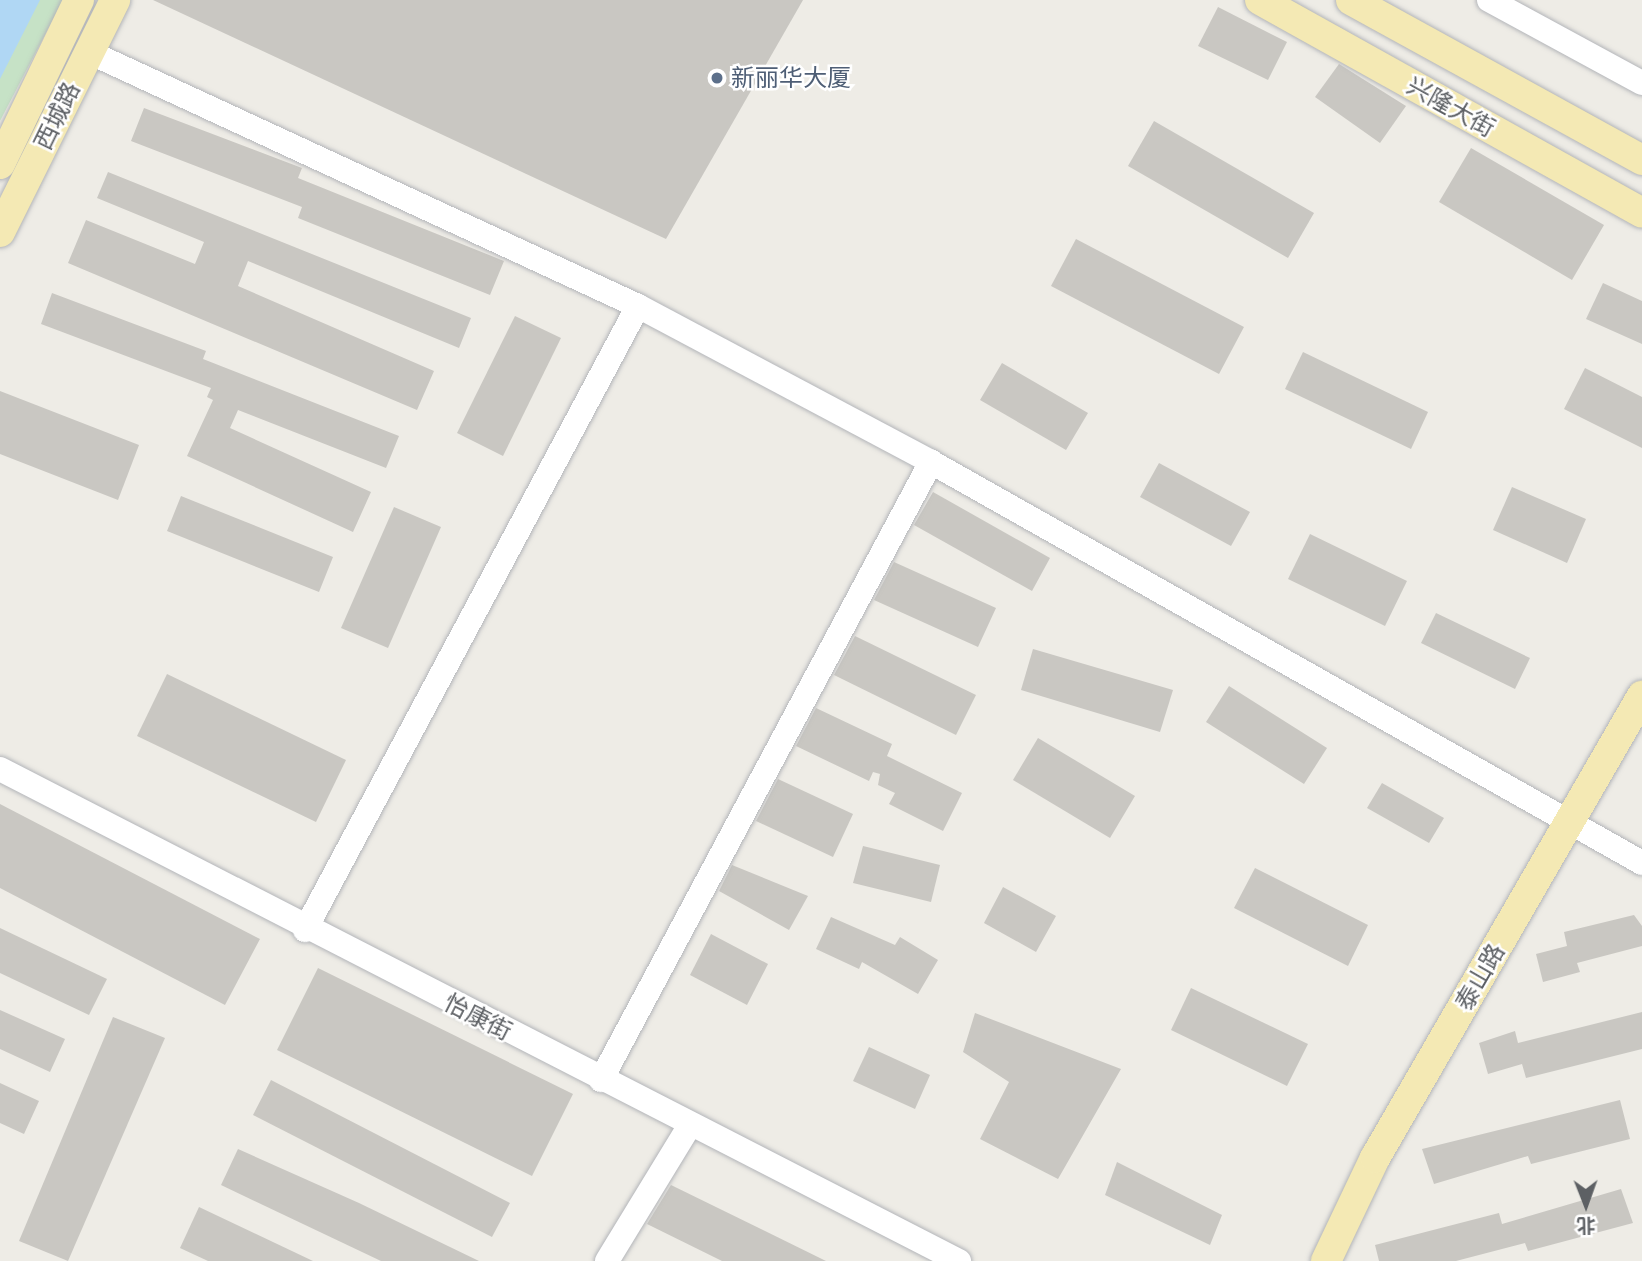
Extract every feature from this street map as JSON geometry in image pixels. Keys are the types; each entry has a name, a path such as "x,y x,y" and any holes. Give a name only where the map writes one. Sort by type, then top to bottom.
{"main road":[{"name":"西城路","path":"0,164 79,0"},
{"name":"西城路","path":"0,232 115,0"},
{"name":"兴隆大街","path":"1260,0 1642,213"},
{"name":"兴隆大街","path":"1351,0 1642,160"},
{"name":"泰山路","path":"1326,1261 1375,1158 1642,696"}],"street":[{"path":"1489,0 1642,83"},
{"path":"89,52 638,306 930,462 1642,863"},
{"path":"305,930 638,306"},
{"path":"601,1080 930,462"},
{"name":"怡康街","path":"0,769 305,930 959,1261"},
{"path":"607,1261 690,1125"}],"green space":[{"path":"0,0 63,0 0,121"}],"water":[{"path":"0,0 40,0 0,79"}],"building":[{"path":"153,0 803,0 666,239"},
{"path":"1218,7 1287,42 1268,80 1198,46"},
{"path":"1339,64 1406,106 1380,143 1315,97"},
{"path":"144,108 302,168 298,178 504,261 490,295 298,218 302,207 131,141"},
{"path":"1154,121 1314,213 1288,258 1128,166"},
{"path":"1471,148 1604,225 1572,280 1439,202"},
{"path":"108,172 471,318 459,348 248,261 238,286 434,371 417,410 68,263 86,220 195,264 204,242 97,198"},
{"path":"1076,239 1244,327 1219,374 1051,286"},
{"path":"1603,283 1642,301 1642,344 1586,319"},
{"path":"52,293 206,351 203,359 399,436 386,468 238,410 230,428 371,492 353,532 187,456 213,400 207,397 211,388 41,324"},
{"path":"515,316 561,338 503,456 457,433"},
{"path":"1303,352 1428,412 1411,449 1285,389"},
{"path":"1002,363 1088,413 1066,450 980,400"},
{"path":"1585,368 1642,397 1642,448 1564,409"},
{"path":"0,391 139,445 118,500 0,454"},
{"path":"1159,463 1250,512 1231,546 1140,497"},
{"path":"1512,487 1586,519 1567,563 1493,530"},
{"path":"933,492 1050,558 1032,591 914,525"},
{"path":"181,496 333,557 319,592 167,531"},
{"path":"394,507 441,527 388,648 341,628"},
{"path":"1310,534 1407,581 1385,626 1288,579"},
{"path":"894,562 996,608 978,647 874,600"},
{"path":"1436,613 1530,658 1515,689 1421,643"},
{"path":"855,636 976,695 956,735 834,675"},
{"path":"1033,649 1173,690 1160,732 1021,690"},
{"path":"167,674 346,760 316,822 137,736"},
{"path":"1229,686 1327,748 1304,784 1206,722"},
{"path":"816,708 892,744 887,756 962,793 943,831 889,804 895,793 878,785 880,774 873,772 869,781 796,746"},
{"path":"1038,738 1135,796 1110,838 1013,780"},
{"path":"778,779 853,814 833,857 756,821"},
{"path":"1382,783 1444,818 1429,843 1367,808"},
{"path":"0,804 260,939 225,1005 0,888"},
{"path":"863,846 940,865 931,902 853,883"},
{"path":"732,865 808,896 789,930 719,891"},
{"path":"1255,868 1368,925 1348,966 1234,908"},
{"path":"1003,887 1056,916 1036,952 984,923"},
{"path":"1634,915 1642,926 1642,946 1577,963 1580,972 1543,982 1536,954 1567,946 1564,932"},
{"path":"831,917 895,945 900,937 938,960 918,994 862,962 859,969 816,949"},
{"path":"0,928 107,979 89,1015 0,973"},
{"path":"711,934 768,964 747,1005 690,975"},
{"path":"318,968 573,1094 532,1176 277,1050"},
{"path":"1191,988 1308,1044 1287,1086 1171,1030"},
{"path":"0,1010 65,1039 50,1072 0,1049"},
{"path":"1642,1012 1642,1049 1526,1078 1522,1064 1488,1074 1479,1043 1515,1031 1518,1043"},
{"path":"975,1013 1121,1069 1058,1179 980,1139 1009,1082 963,1052"},
{"path":"113,1017 165,1038 68,1261 19,1241"},
{"path":"869,1047 930,1075 915,1109 853,1081"},
{"path":"271,1080 510,1203 492,1237 253,1115"},
{"path":"0,1083 39,1101 24,1134 0,1123"},
{"path":"1620,1100 1630,1139 1531,1164 1528,1156 1434,1184 1422,1149"},
{"path":"238,1149 479,1261 381,1261 221,1185"},
{"path":"1117,1162 1222,1215 1210,1245 1105,1195"},
{"path":"671,1185 826,1261 722,1261 647,1224"},
{"path":"1621,1189 1633,1223 1528,1251 1525,1243 1456,1261 1379,1261 1375,1245 1499,1213 1502,1224"},
{"path":"199,1207 313,1261 208,1261 180,1248"}],"place":[{"name":"新丽华大厦","path":"717,78"}]}
